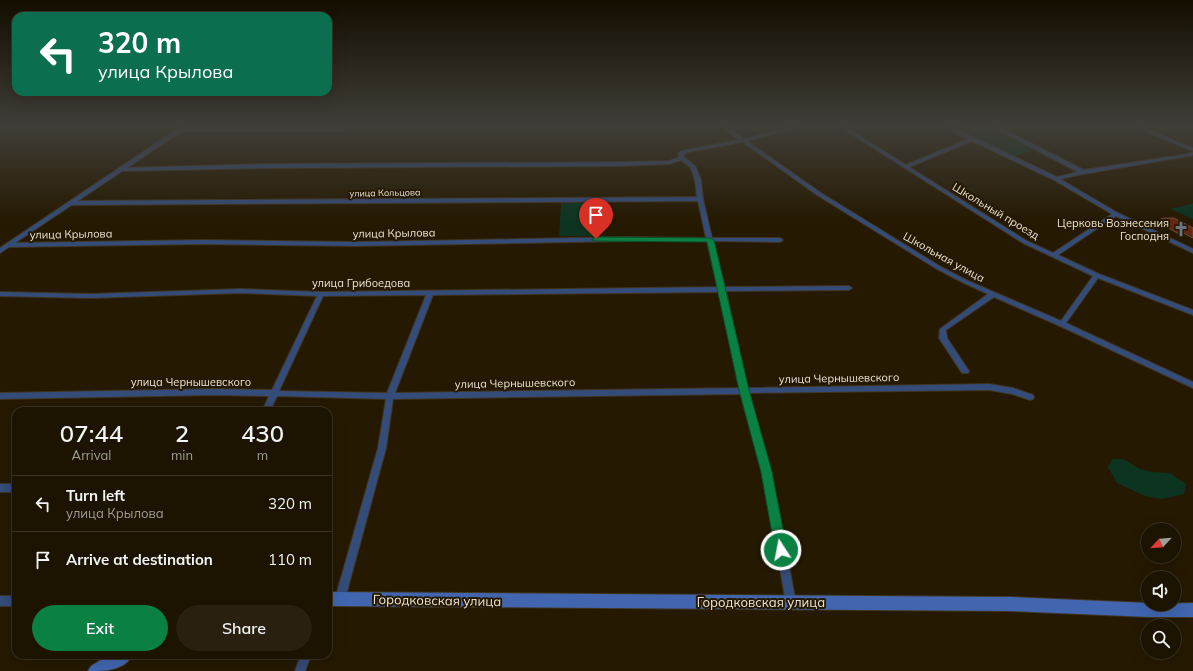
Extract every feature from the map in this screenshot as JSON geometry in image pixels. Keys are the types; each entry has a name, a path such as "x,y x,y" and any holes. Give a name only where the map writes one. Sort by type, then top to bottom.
{"main road":[{"name":"Городковская улица","path":"334,599 1010,604 1149,610 1193,610"},
{"path":"96,671 117,659"}],"street":[{"path":"0,251 139,158"},
{"path":"122,169 276,166 619,164 669,162 681,158"},
{"path":"682,158 692,167 698,180 700,199 744,390 767,472 791,603"},
{"name":"Школьная улица","path":"767,158 819,194 939,268 964,281 1062,324 1193,385"},
{"name":"Школьный проезд","path":"891,158 1025,242 1098,275 1193,313"},
{"path":"905,167 925,158"},
{"path":"1012,158 1056,179 1116,214 1193,251"},
{"path":"1055,158 1083,172"},
{"path":"1056,179 1083,172 1168,158"},
{"name":"улица Кольцова","path":"71,203 700,199"},
{"path":"1054,255 1116,214"},
{"name":"улица Крылова","path":"9,245 203,242 355,244 626,239 780,240"},
{"path":"1062,324 1098,275"},
{"name":"улица Грибоедова","path":"0,294 103,296 153,292 241,291 321,294 849,288"},
{"path":"334,599 382,448 390,396 430,293"},
{"path":"268,407 321,294"},
{"path":"965,371 943,338 943,329 993,294"},
{"name":"улица Чернышевского","path":"0,396 189,392 390,396 989,387 1013,391 1030,397"},
{"path":"0,488 12,488"},
{"path":"0,601 12,601"},
{"path":"300,671 304,659"}],"green space":[{"path":"561,203 596,203 600,236 559,236"},
{"path":"1193,203 1193,219 1170,209 1191,204"},
{"path":"1112,459 1123,459 1140,469 1153,472 1170,473 1186,484 1184,494 1162,499 1145,496 1117,483 1108,467"}],"building":[{"name":"Церковь Вознесения Господня","path":"1174,218 1193,228 1193,238 1183,233 1179,234 1161,224 1161,219"}],"place":[{"name":"Церковь Вознесения Господня","path":"1181,229"}],"route":[{"path":"596,239 710,240 744,390 767,472 781,550"}]}
